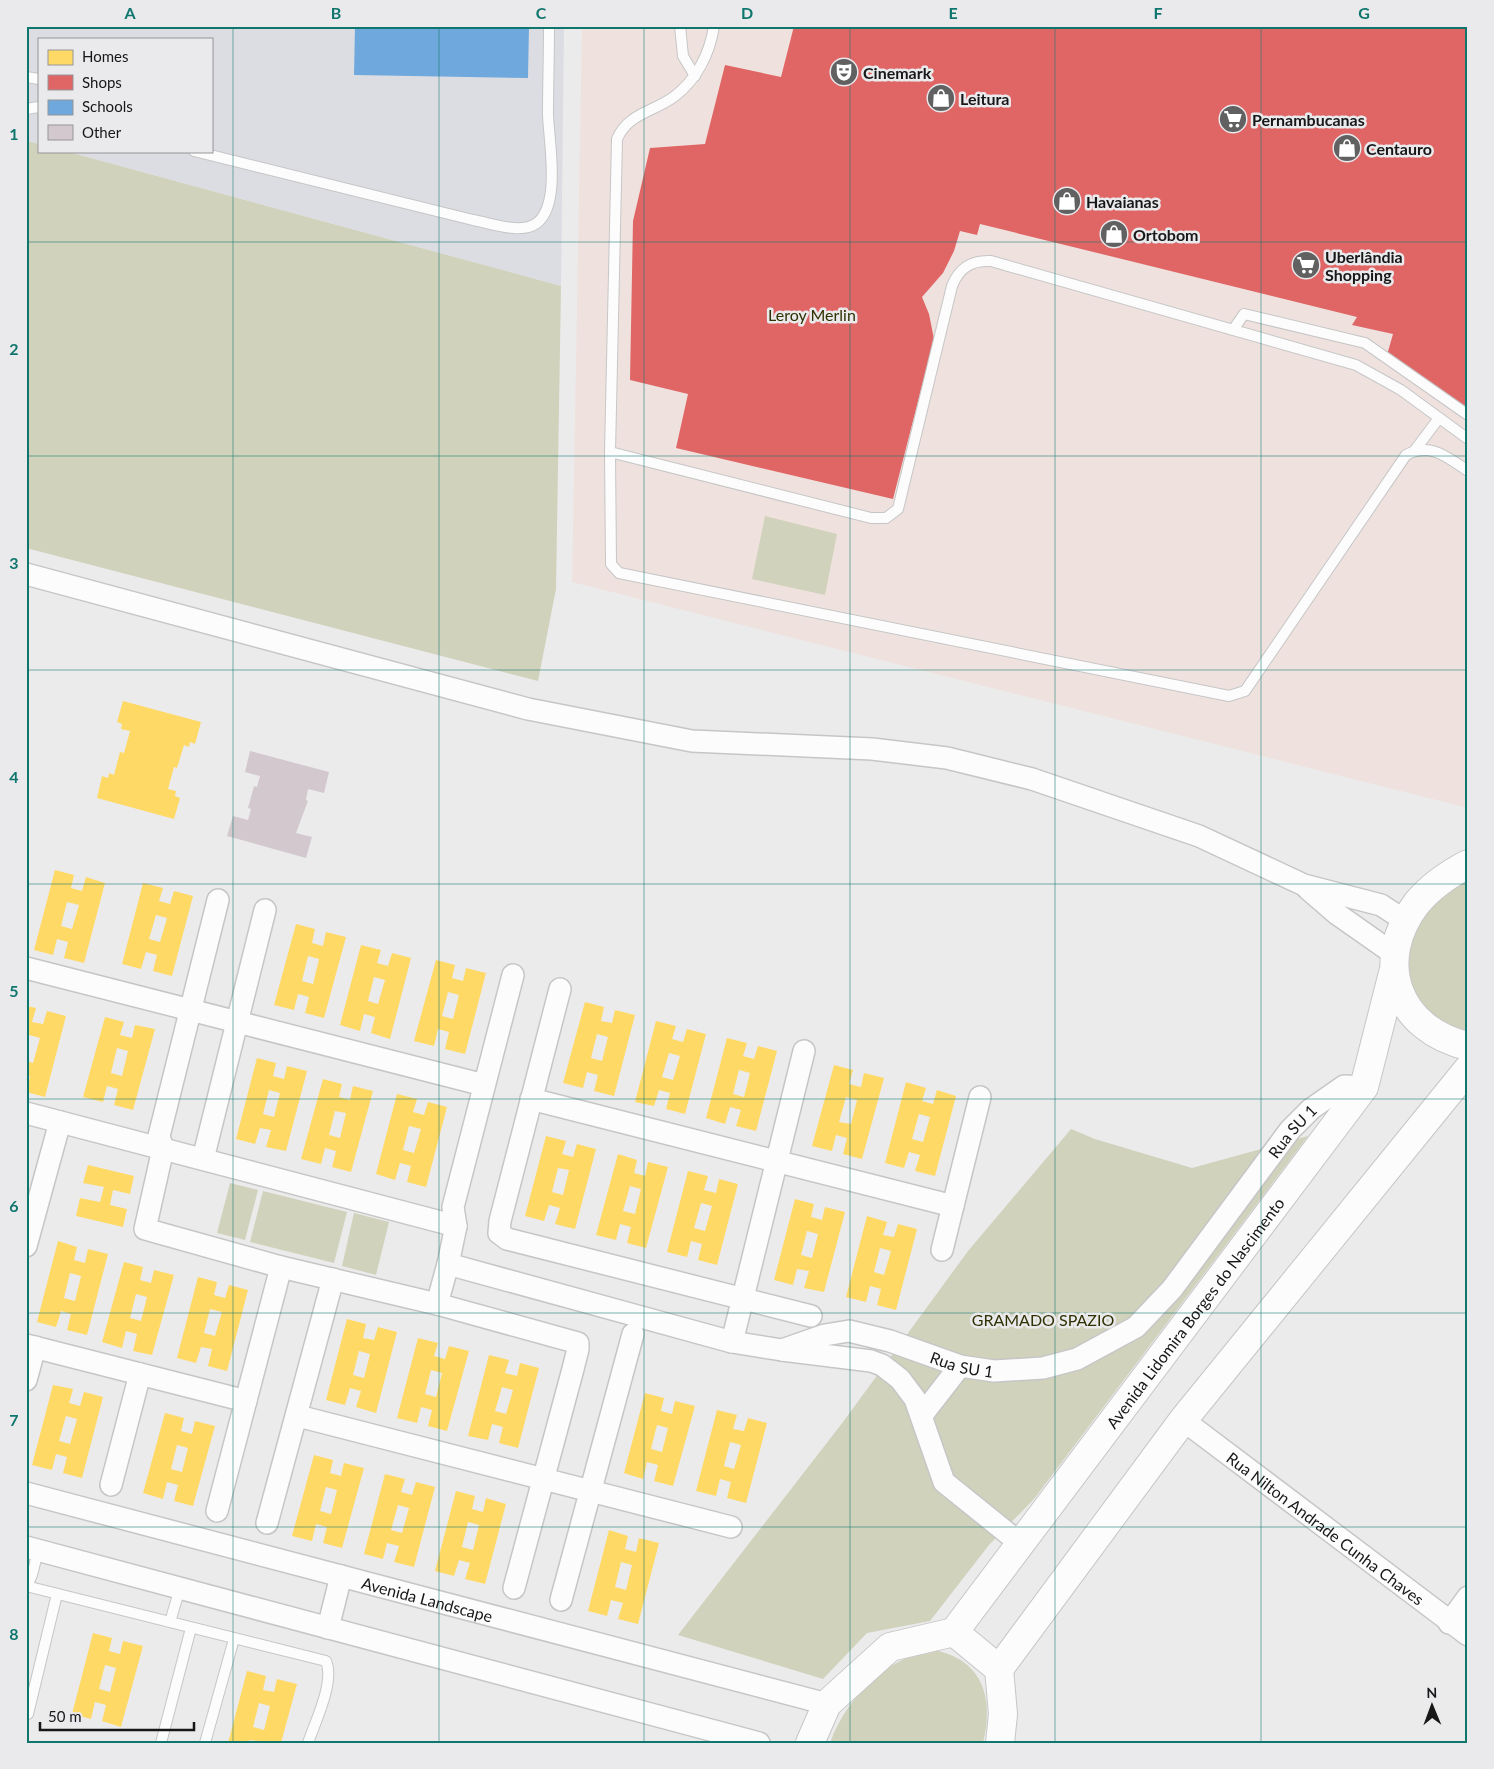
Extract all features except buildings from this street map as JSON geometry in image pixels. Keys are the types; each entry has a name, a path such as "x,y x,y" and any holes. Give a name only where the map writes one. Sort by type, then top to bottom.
{"street":[{"path":"26,574 528,709 692,741 872,749 957,760 1032,779 1199,836 1304,885 1381,905 1407,922"},
{"name":"Avenida Lidomira Borges do Nascimento","path":"954,1632 1364,1087 1394,963 1398,937 1417,904 1444,877 1468,864"},
{"path":"1304,885 1394,963 1404,1004 1425,1028 1454,1043 1468,1046"},
{"path":"218,900 159,1136 163,1149 145,1229 280,1267 437,1304 578,1343 544,1480 514,1588"},
{"path":"203,1159 265,910"},
{"path":"26,968 191,1008 484,1085"},
{"path":"437,1304 456,1226 453,1206 513,975"},
{"path":"560,989 500,1222 499,1233 507,1239 811,1316"},
{"path":"732,1342 804,1052"},
{"path":"1000,1743 1002,1714 1000,1669 1183,1420 1468,1069"},
{"name":"Rua SU 1","path":"782,1350 825,1335 849,1330 890,1341 960,1366 994,1371 1052,1367 1077,1359 1136,1327 1172,1289 1290,1130 1311,1109 1344,1086 1364,1087"},
{"path":"942,1250 980,1097"},
{"path":"532,1099 953,1206"},
{"path":"26,1113 456,1226"},
{"path":"26,1246 60,1122"},
{"path":"448,1264 732,1342 870,1360 882,1365 900,1379 916,1399 944,1482 1021,1544"},
{"path":"217,1511 280,1267"},
{"path":"268,1523 333,1279"},
{"path":"561,1600 633,1334"},
{"path":"26,1380 31,1346 246,1401"},
{"path":"922,1415 960,1366"},
{"path":"111,1485 140,1374"},
{"path":"298,1416 731,1527"},
{"name":"Rua Nilton Andrade Cunha Chaves","path":"1183,1420 1449,1623 1468,1635"},
{"name":"Avenida Landscape","path":"26,1493 828,1704"},
{"path":"32,1549 759,1743"},
{"path":"328,1628 341,1576"},
{"path":"1449,1623 1468,1597"},
{"path":"810,1743 828,1704 890,1647 954,1632 1000,1669"}],"lane":[{"path":"198,152 464,218 517,228 529,227 537,223 546,211 552,182 548,115 548,26"},
{"path":"680,26 683,56 695,76"},
{"path":"714,26 711,46 695,76 675,96 628,121 617,139 610,452 611,564 618,573 1228,696 1245,691 1406,455 1415,450 1439,418"},
{"path":"610,452 879,519 893,514 898,509 952,286 956,277 971,264 991,261 1356,365 1401,390 1468,439"},
{"path":"1233,330 1244,314 1365,343 1468,415"},
{"path":"1415,450 1436,451 1468,471"},
{"path":"32,1549 32,1575 26,1586 326,1662 330,1670 308,1743"},
{"path":"170,1622 180,1588"},
{"path":"28,1714 57,1594"},
{"path":"161,1743 191,1628"},
{"path":"205,1743 234,1639"}],"shaded area":[{"path":"26,26 564,26 561,286 69,152 212,152 212,38 38,38 38,144 26,141"},
{"name":"Uberlândia Shopping","path":"582,26 1468,26 1468,808 572,582"}],"green space":[{"path":"26,141 38,144 38,152 69,152 561,286 556,589 538,681 26,548"},
{"path":"765,516 837,534 825,595 752,579"},
{"path":"1468,878 1468,1031 1462,1031 1439,1021 1425,1009 1413,991 1408,973 1408,954 1423,918 1436,902"},
{"name":"GRAMADO SPAZIO","path":"1071,1129 1095,1139 1192,1168 1308,1136 1034,1499 989,1545 930,1621 867,1633 823,1679 678,1635 843,1422 968,1251"},
{"path":"230,1183 258,1190 245,1240 217,1233"},
{"path":"263,1191 347,1212 334,1263 250,1242"},
{"path":"354,1213 389,1222 376,1275 342,1266"},
{"path":"934,1650 951,1655 964,1662 981,1683 987,1711 983,1743 830,1743 846,1710 870,1682 900,1661 916,1654"}],"place":[{"name":"Cinemark","path":"844,72"},
{"name":"Leitura","path":"941,98"},
{"name":"Pernambucanas","path":"1233,119"},
{"name":"Centauro","path":"1347,148"},
{"name":"Havaianas","path":"1067,201"},
{"name":"Ortobom","path":"1114,234"},
{"name":"Uberlândia Shopping","path":"1306,265"}],"park label":[{"name":"Leroy Merlin","path":"812,314"}]}
